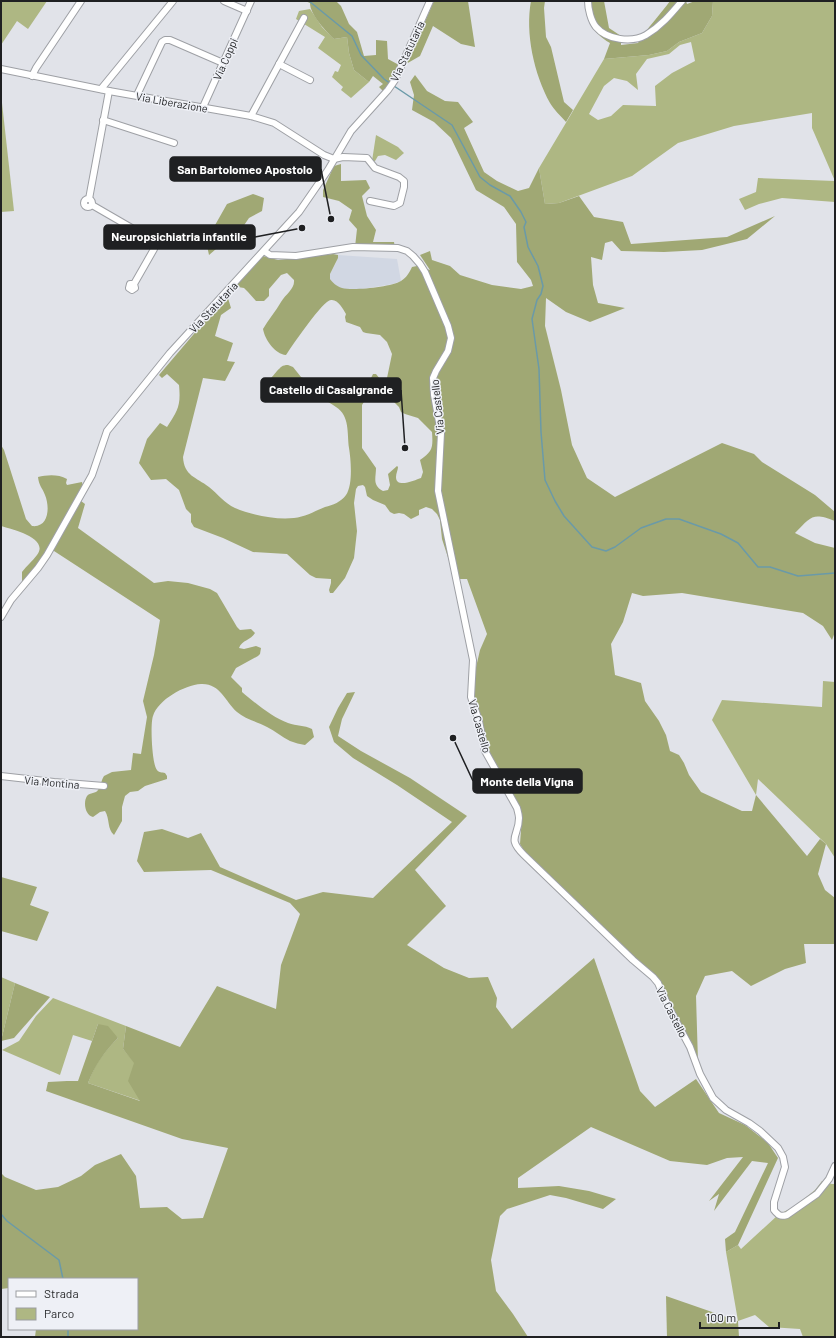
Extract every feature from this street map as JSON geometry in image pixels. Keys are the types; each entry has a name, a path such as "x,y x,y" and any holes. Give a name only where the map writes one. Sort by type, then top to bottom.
{"street":[{"path":"32,76 82,1"},
{"path":"101,89 173,1"},
{"path":"224,1 247,11"},
{"name":"Via Coppi","path":"203,107 251,1"},
{"name":"Via Statutaria","path":"1,617 11,600 47,555 92,475 107,431 170,353 300,211 328,170 351,131 394,82 430,1"},
{"path":"588,1 588,9 596,27 605,33 620,39 633,39 645,35 666,20 682,1"},
{"path":"251,116 304,18"},
{"path":"137,96 162,42 165,40 170,40 223,63"},
{"path":"279,64 310,80"},
{"name":"Via Liberazione","path":"1,69 109,91 251,116 274,123 324,155 334,159"},
{"path":"109,91 90,202 156,242 154,249 134,284"},
{"path":"103,120 174,143"},
{"path":"334,159 343,157 368,158 375,168 399,178 404,182 400,203 394,206 370,200"},
{"name":"Via Castello","path":"264,251 270,255 296,256 353,247 393,247 407,251 420,264 448,326 451,338 448,351 433,378 434,395 441,433 438,491 473,660 470,693 479,721 485,751 517,808 519,818 514,837 515,843 524,855 653,977 690,1047 700,1074 713,1098 726,1110 760,1131 778,1148 783,1157 785,1167 774,1202 774,1210 778,1215 787,1215 817,1194 829,1179 835,1166"},
{"name":"Via Montina","path":"1,776 104,786"}],"shaded area":[{"path":"338,255 397,259 401,281 393,284 356,290 338,287 333,284 330,279 330,274 336,263"}],"green space":[{"path":"1,1 47,1 28,29 17,21 1,45"},
{"path":"305,1 336,1 341,6 349,24 357,32 364,56 376,55 376,40 387,41 388,59 399,65 392,80 383,91 379,87 383,84 373,76 369,82 354,70 349,53 347,37 334,39 315,18 310,3"},
{"path":"434,1 468,1 475,47 461,44 433,26 420,56 406,64"},
{"path":"531,1 545,1 546,37 551,47 564,102 573,110 566,122 550,103 544,92 535,66 529,26"},
{"path":"586,1 604,1 609,28 621,36 621,45 638,43 670,1 686,1 687,4 695,1 713,1 712,16 702,33 679,42 667,51 649,55 604,59 610,43 599,35 592,25 588,14"},
{"path":"713,1 835,1 835,181 812,128 812,113 734,126 678,143 632,176 559,203 545,204 539,168 604,59 649,55 667,51 679,42 702,33 712,16","holes":["691,42 695,61 672,73 655,86 656,106 623,105 611,116 598,120 589,114 604,86 614,78 627,81 638,90 636,74 647,59 669,54 680,45"]},
{"path":"310,9 322,27 334,39 347,37 349,53 354,70 369,82 351,98 341,90 343,87 332,77 335,71 338,72 341,65 318,48 325,37 296,19 299,11"},
{"path":"415,75 427,91 445,101 458,102 473,122 464,128 484,172 497,181 518,191 529,188 539,168 545,204 559,203 579,196 594,217 623,222 631,244 727,237 775,216 747,239 702,250 664,252 621,251 612,241 605,243 602,260 591,257 593,285 598,303 625,308 590,322 566,312 546,298 545,326 561,390 572,445 587,478 615,497 722,443 754,454 762,462 815,495 835,512 835,521 821,517 812,518 795,533 815,543 835,548 835,632 832,640 823,626 803,613 682,593 643,596 632,593 623,622 611,644 615,675 641,683 645,701 659,721 666,735 670,751 679,755 689,775 701,792 742,811 752,811 756,795 807,856 820,839 826,844 818,874 825,890 835,898 835,944 804,944 806,963 785,969 751,986 732,971 705,976 696,996 698,1062 658,982 526,854 520,844 522,816 515,798 487,749 471,698 480,650 487,634 467,579 455,579 442,539 440,520 437,514 432,509 426,507 419,510 419,515 411,519 404,514 394,514 390,512 385,505 367,496 363,485 358,486 356,489 354,503 357,531 354,558 345,578 333,593 330,593 329,590 331,579 316,578 310,575 287,554 253,552 194,527 191,522 191,514 186,509 179,490 166,479 151,480 139,463 147,439 160,423 167,427 178,408 180,398 179,385 167,374 162,378 159,375 227,295 231,308 221,315 215,336 233,343 227,361 235,362 225,381 203,378 183,457 188,472 209,487 231,506 249,513 271,518 294,518 310,514 334,504 346,495 350,485 351,472 348,431 344,415 336,407 322,399 302,391 281,395 271,394 269,383 271,379 281,367 288,365 293,367 301,377 349,400 370,380 373,374 376,374 380,379 376,390 367,397 362,405 362,448 376,468 376,484 383,491 388,490 390,485 388,474 397,466 396,477 397,481 399,482 406,483 421,478 423,472 420,460 430,451 432,432 418,418 401,412 399,407 392,400 387,389 387,378 392,354 387,342 380,335 363,332 360,327 346,322 346,314 342,307 336,301 331,300 321,307 286,355 282,354 271,346 263,329 283,299 292,289 294,280 287,273 281,275 269,289 269,296 264,301 256,301 244,288 238,287 237,283 263,256 278,260 333,254 338,255 338,258 330,274 330,279 336,285 347,289 381,287 401,281 408,275 412,267 417,266 430,270 420,255 430,251 432,260 450,266 460,275 492,285 521,289 533,286 531,280 517,262 516,224 504,207 476,190 451,138 434,122 412,110 414,95 410,82"},
{"path":"1,94 14,211 1,212"},
{"path":"376,135 398,147 404,153 396,160 385,155 378,156 375,161 372,161"},
{"path":"341,164 341,181 366,180 370,188 362,196 367,216 376,230 373,242 394,242 395,248 355,247 357,229 349,220 352,210 339,201 323,197 323,190 334,166"},
{"path":"758,178 835,181 835,202 782,198 759,204 745,210 739,199 756,192"},
{"path":"253,194 264,198 262,211 249,218 238,234 247,240 252,236 255,238 244,248 230,237 209,255 206,241 227,204"},
{"path":"1,445 4,450 26,519 32,526 42,524 48,511 47,500 38,477 49,475 60,476 67,479 67,485 82,482 83,487 77,498 85,504 78,528 154,583 168,581 188,583 210,589 217,593 237,627 240,630 251,629 255,633 242,643 239,648 244,649 256,646 261,648 258,656 236,668 231,677 242,688 242,692 264,709 282,721 312,729 314,737 305,745 290,741 267,727 248,719 237,712 213,686 201,684 187,687 172,694 160,704 152,720 155,767 160,772 165,773 167,779 145,786 138,791 130,792 125,796 122,807 122,821 114,835 110,830 108,817 105,811 100,812 93,817 90,816 88,814 85,802 87,796 97,791 104,776 112,772 131,770 133,753 141,754 147,717 143,701 154,655 160,620 54,551 49,552 22,582 22,572 37,555 40,549 34,539 28,535 1,526"},
{"path":"823,681 835,682 835,858 826,844 758,779 756,795 712,720 722,700 822,707"},
{"path":"355,692 342,719 338,736 361,751 410,778 467,816 415,870 446,906 407,945 444,968 469,978 488,977 497,998 496,1007 512,1029 594,958 640,1091 655,1107 696,1079 719,1113 745,1125 768,1143 778,1158 738,1245 726,1252 725,1239 735,1232 768,1163 752,1161 714,1211 719,1194 709,1201 743,1157 727,1158 707,1165 670,1161 591,1127 518,1178 518,1188 559,1186 589,1191 616,1199 603,1209 550,1195 507,1209 500,1216 491,1260 496,1291 528,1337 35,1337 36,1330 138,1330 138,1278 8,1278 8,1288 1,1289 1,1173 5,1177 36,1190 58,1187 81,1176 95,1165 121,1154 136,1176 140,1208 167,1207 182,1219 203,1218 228,1148 182,1139 46,1091 48,1082 78,1081 98,1024 108,1026 118,1038 101,1059 88,1083 140,1101 128,1081 134,1063 123,1049 126,1026 180,1047 217,986 276,1009 281,965 300,914 290,903 211,870 144,872 137,861 144,832 162,829 188,838 201,833 220,867 296,900 323,892 373,898 452,822 397,785 353,758 334,742 329,727 347,693"},
{"path":"1,877 37,887 30,905 49,912 37,941 1,931"},
{"path":"1,977 15,983 1,1041"},
{"path":"15,983 50,997 14,1038 1,1041"},
{"path":"53,998 126,1026 123,1049 135,1063 141,1101 88,1083 100,1059 118,1038 98,1024 92,1041 73,1035 60,1075 2,1050 19,1041 36,1016"},
{"path":"822,1181 835,1184 835,1337 803,1337 800,1329 769,1327 755,1315 738,1321 726,1252 738,1245 741,1249 778,1215 795,1206 815,1190"},
{"path":"666,1296 738,1321 739,1337 667,1337"}],"waterway":[{"path":"309,1 352,36 361,55 384,79 391,84"},
{"path":"394,86 452,125 480,177 490,185 510,196 526,222 524,227 528,247 538,266 543,286 541,294 537,300 532,319 539,369 541,432 545,480 564,516 592,547 606,551 615,547 641,528 666,519 679,519 721,534 738,543 758,567 770,567 798,576 835,573"},
{"path":"1,1214 7,1221 59,1260 63,1278"},
{"path":"68,1330 68,1337"}],"place":[{"name":"San Bartolomeo Apostolo","path":"331,219"},
{"name":"Neuropsichiatria infantile","path":"302,228"},
{"name":"Castello di Casalgrande","path":"405,448"},
{"name":"Monte della Vigna","path":"453,738"}]}
